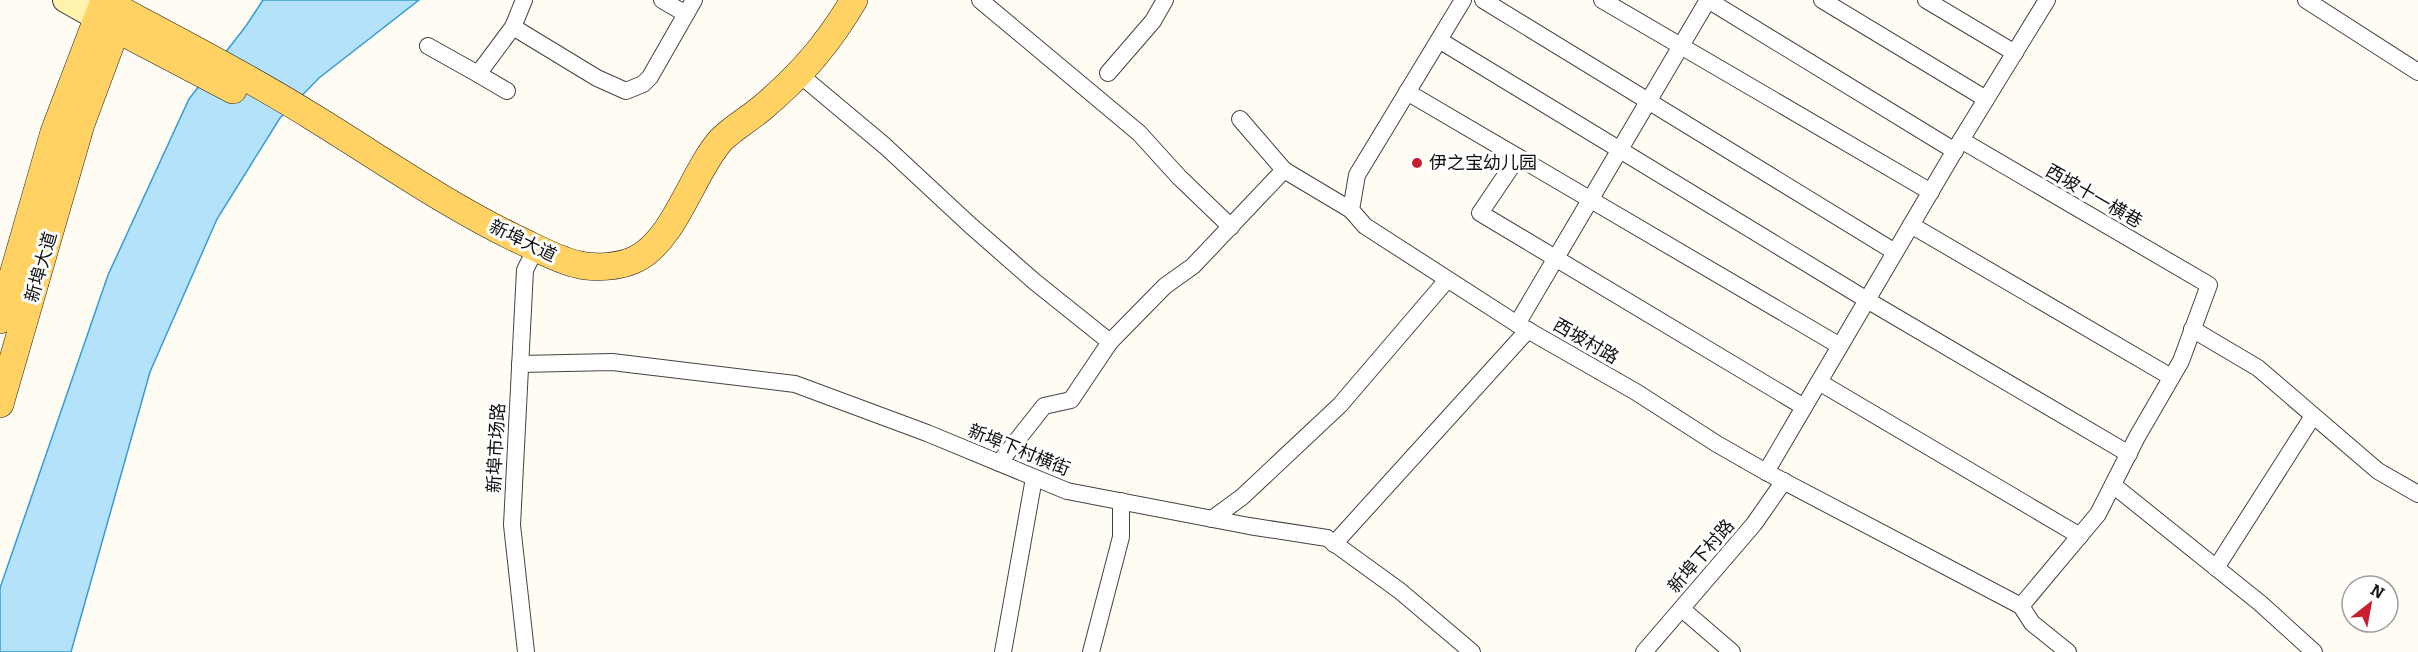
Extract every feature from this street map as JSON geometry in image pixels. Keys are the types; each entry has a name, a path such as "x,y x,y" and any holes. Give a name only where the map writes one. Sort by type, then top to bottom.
{"main road":[{"path":"65,0 108,10"},
{"name":"新埠大道","path":"108,10 199,62 234,69 333,142 371,154 438,196 536,248 579,266 618,265 639,258 655,244 669,226 719,143 799,74 825,46 854,0"},
{"name":"新埠大道","path":"0,320 54,132 108,10"},
{"name":"新埠大道","path":"0,404 81,124 108,10"}],"street":[{"path":"478,74 513,27 524,0"},
{"path":"513,27 597,78 626,91 643,84 650,77 690,7 662,0"},
{"path":"980,0 1139,133 1179,177 1231,227"},
{"path":"1108,73 1152,21 1165,0"},
{"path":"1351,210 1358,175 1463,0"},
{"path":"1483,0 1895,252"},
{"path":"1602,0 1930,192"},
{"path":"1334,544 1523,327 1556,258 1708,0"},
{"name":"西坡十一横巷","path":"1708,0 1958,145 2209,285 2192,329"},
{"path":"1822,0 1986,99"},
{"path":"1926,0 2015,53"},
{"path":"2306,0 2418,72"},
{"path":"1766,472 2044,1"},
{"path":"1439,40 1867,300 2129,453"},
{"path":"428,46 507,91"},
{"path":"799,74 885,146 1035,282 1110,342"},
{"path":"1407,92 1840,346"},
{"name":"西坡村路","path":"1240,119 1284,170 1351,210 1365,226 1447,280 1766,472 2021,606"},
{"path":"1518,157 1480,213 1804,407"},
{"path":"999,463 1044,406 1071,400 1110,342 1165,286 1193,266 1284,170"},
{"path":"1911,225 2171,377"},
{"name":"新埠市场路","path":"526,652 512,525 525,270 536,248"},
{"path":"1212,519 1242,497 1340,405 1447,280"},
{"path":"2068,652 2032,623 2021,606 2098,514 2129,453 2181,361 2192,329 2258,368 2378,471 2418,494"},
{"name":"新埠下村横街","path":"520,364 612,362 795,384 1067,491 1327,538 1400,591 1472,652"},
{"path":"1819,382 2080,536"},
{"path":"2216,568 2313,416"},
{"path":"1003,652 1034,478"},
{"name":"新埠下村路","path":"1644,652 1754,524 1784,481"},
{"path":"2113,485 2260,603 2314,652"},
{"path":"1091,652 1121,537 1121,501"},
{"path":"1682,609 1732,652"}],"water":[{"path":"263,0 419,0 319,78 280,118 217,219 150,372 71,652 0,652 0,588 108,275 189,99 246,26"}],"place":[{"name":"伊之宝幼儿园","path":"1417,163"}]}
